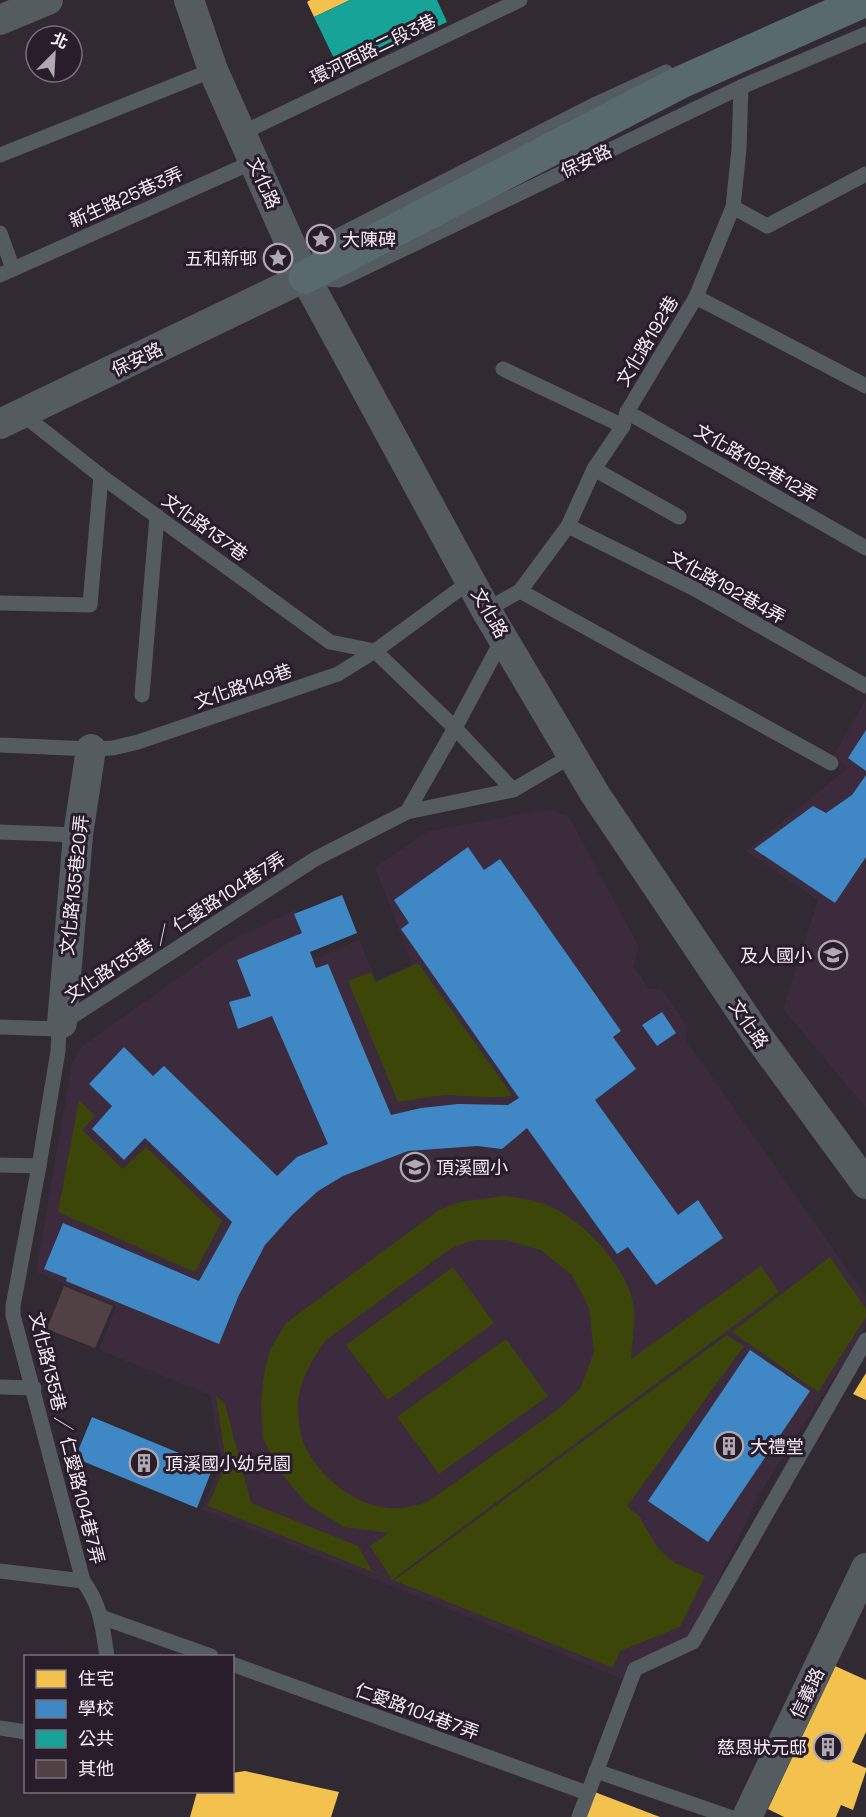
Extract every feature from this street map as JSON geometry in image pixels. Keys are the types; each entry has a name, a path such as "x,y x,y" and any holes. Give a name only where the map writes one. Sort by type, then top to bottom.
{"highway":[{"path":"305,277 679,83 866,0"}],"street":[{"path":"0,20 48,0"},
{"name":"文化路","path":"189,0 213,70 305,277 486,610 595,794 757,1035 866,1184"},
{"name":"保安路","path":"11,419 305,277"},
{"name":"文化路135巷20弄","path":"60,1026 78,835 90,749"},
{"name":"信義路","path":"747,1817 860,1600 866,1568"}],"lane":[{"name":"環河西路二段3巷","path":"242,134 520,0"},
{"name":"保安路","path":"305,277 339,280 741,87 866,34"},
{"path":"305,277 328,241 596,104 679,66"},
{"path":"0,155 213,70"},
{"name":"文化路192巷","path":"486,610 520,591 568,526 594,469 696,297 733,207 739,148 741,87"},
{"name":"新生路25巷3弄","path":"7,272 255,161"},
{"path":"733,207 767,226 866,174"},
{"path":"0,233 7,272"},
{"path":"696,297 866,386"},
{"name":"文化路192巷12弄","path":"503,369 625,419 866,548"},
{"name":"文化路137巷","path":"11,419 101,476 330,642 375,651"},
{"path":"594,469 679,516"},
{"path":"0,603 90,605 101,476"},
{"path":"142,695 157,516"},
{"name":"文化路192巷4弄","path":"568,526 695,589 866,686"},
{"name":"文化路149巷","path":"0,745 113,748 338,674 375,651 472,582"},
{"path":"520,591 831,763"},
{"path":"407,812 503,638"},
{"path":"375,651 455,728 513,790"},
{"name":"文化路135巷 ／ 仁愛路104巷7弄","path":"107,1655 101,1617 94,1596 83,1581 14,1315 7,1306 39,1166 58,1052 60,1026 315,859 407,812 513,790 573,754"},
{"path":"0,832 78,835"},
{"path":"0,1027 60,1026"},
{"path":"0,1165 39,1166"},
{"path":"579,1817 635,1669 693,1642 866,1340"},
{"path":"0,1387 34,1388"},
{"path":"0,1570 83,1581"},
{"path":"101,1617 208,1655"},
{"name":"仁愛路104巷7弄","path":"234,1665 587,1793"},
{"path":"0,1728 24,1732"},
{"path":"596,1771 730,1817"}],"shaded area":[{"name":"及人國小","path":"866,700 866,1108 783,1009 818,900 746,851 848,768 833,756"},
{"name":"頂溪國小","path":"550,809 569,817 639,947 633,966 649,989 661,989 687,1025 686,1040 866,1296 866,1327 760,1493 691,1637 623,1679 202,1510 221,1461 210,1395 99,1350 116,1306 36,1272 72,1063 81,1047 233,939 295,910 314,959 359,940 376,980 412,964 375,867 428,831"}],"green space":[{"path":"418,963 512,1095 490,1097 446,1095 398,1102 348,981 371,972 376,982"},
{"path":"79,1100 95,1116 82,1130 123,1169 146,1147 222,1221 195,1272 58,1212"},
{"path":"504,1196 533,1201 562,1213 599,1243 618,1268 631,1295 634,1319 631,1359 761,1266 779,1292 393,1579 395,1580 727,1335 744,1346 627,1506 639,1516 657,1547 673,1562 705,1576 680,1627 620,1651 613,1668 208,1506 226,1463 216,1396 225,1404 251,1503 358,1546 372,1571 392,1579 370,1546 389,1533 344,1527 307,1504 283,1475 263,1439 261,1404 264,1374 270,1350 286,1323 439,1210 460,1202","holes":["475,1240 505,1240 541,1250 572,1275 589,1308 594,1352 580,1389 556,1411 429,1501 409,1507 389,1508 376,1506 350,1495 338,1487 318,1467 301,1436 298,1416 300,1389 316,1355 326,1340 453,1247"]},
{"path":"830,1257 866,1309 866,1317 818,1392 732,1332"},
{"path":"453,1267 494,1323 388,1400 346,1345"},
{"path":"506,1339 548,1396 439,1474 397,1417"}],"building: 住宅":[{"path":"310,0 350,0 314,17 307,2"},
{"path":"866,1373 866,1400 853,1394"},
{"name":"慈恩狀元邸","path":"835,1666 866,1680 866,1732 852,1762 866,1768 866,1771 853,1810 841,1805 836,1817 784,1817 768,1809"},
{"path":"245,1771 339,1792 331,1817 190,1817 197,1793 234,1793 234,1773"},
{"path":"592,1791 660,1817 583,1817"}],"building: 學校":[{"path":"866,730 866,771 848,758"},
{"path":"866,775 866,857 835,903 754,849 813,806 826,813 852,795"},
{"path":"468,847 484,870 500,859 621,1031 613,1037 636,1069 595,1100 678,1215 698,1200 723,1238 656,1285 628,1247 617,1254 527,1128 502,1149 477,1146 408,1151 343,1176 318,1191 265,1245 239,1295 219,1344 66,1281 67,1278 44,1269 63,1223 199,1281 232,1222 145,1138 124,1160 92,1129 112,1106 89,1084 124,1047 153,1076 164,1066 277,1176 297,1157 328,1144 272,1016 238,1029 229,1002 251,996 237,960 302,933 294,914 342,895 357,933 310,952 316,968 328,964 391,1115 421,1108 458,1104 508,1105 519,1098 401,929 409,923 394,900"},
{"path":"662,1012 676,1033 657,1046 642,1025"},
{"name":"大禮堂","path":"750,1350 810,1391 708,1542 648,1501"},
{"name":"頂溪國小幼兒園","path":"92,1417 213,1467 197,1508 75,1458"}],"building: 公共":[{"path":"350,0 437,0 447,22 341,73 314,17"}],"building: 其他":[{"path":"64,1286 113,1306 95,1348 47,1329"}],"place":[{"name":"大陳碑","path":"321,239"},
{"name":"五和新邨","path":"278,258"},
{"name":"及人國小","path":"833,955"},
{"name":"頂溪國小","path":"415,1167"},
{"name":"大禮堂","path":"729,1446"},
{"name":"頂溪國小幼兒園","path":"144,1463"},
{"name":"慈恩狀元邸","path":"828,1747"}]}
